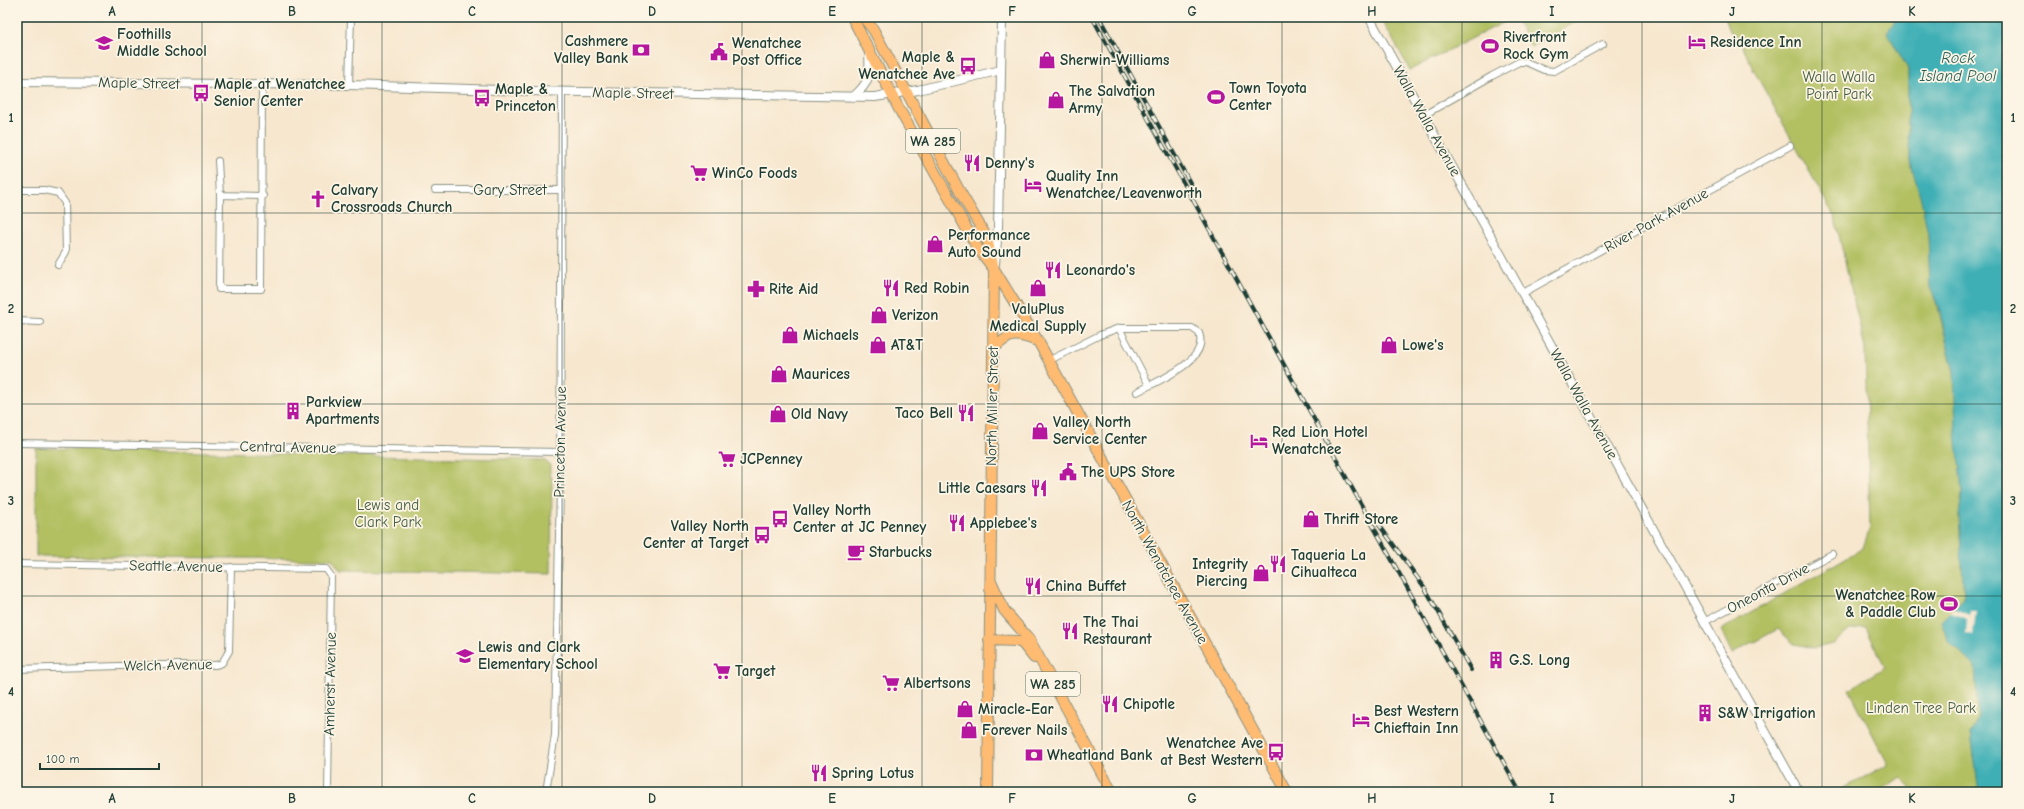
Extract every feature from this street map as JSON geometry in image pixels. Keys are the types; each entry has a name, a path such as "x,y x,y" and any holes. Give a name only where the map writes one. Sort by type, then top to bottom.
{"main road":[{"name":"North Wenatchee Avenue","path":"852,17 868,50 893,94 899,109 976,247 994,269 1038,341 1286,792"},
{"name":"North Wenatchee Avenue","path":"864,17 873,29 959,190 987,238 994,269"},
{"name":"North Miller Street","path":"988,792 994,269"},
{"path":"993,349 1005,338 1013,334 1038,341"},
{"name":"WA 285","path":"990,579 1004,610 1029,639 1112,792"},
{"name":"WA 285","path":"989,640 1016,641 1022,643 1044,667"}],"street":[{"path":"349,85 351,17"},
{"name":"Walla Walla Avenue","path":"1369,17 1799,792"},
{"name":"North Miller Street","path":"994,269 998,228 1002,20"},
{"path":"1424,115 1519,62 1526,62 1544,70 1554,71 1603,44"},
{"name":"WA 285","path":"853,97 864,88 868,79 870,71 868,50"},
{"name":"Maple Street","path":"17,82 349,85 875,97 906,92 1001,70"},
{"path":"218,161 220,195 219,289 261,289 262,84"},
{"name":"Princeton Avenue","path":"546,792 555,735 560,452 562,91"},
{"name":"River Park Avenue","path":"1523,294 1790,146"},
{"path":"17,190 44,190 58,194 65,203 66,252 58,265"},
{"name":"Gary Street","path":"435,190 562,190"},
{"path":"220,195 262,196"},
{"path":"17,321 40,322"},
{"path":"1048,361 1100,335 1118,328 1192,328 1199,333 1201,344 1197,355 1181,368 1137,392"},
{"path":"1118,328 1149,385"},
{"name":"Central Avenue","path":"17,442 560,452"},
{"name":"Oneonta Drive","path":"1704,622 1832,554"},
{"name":"Seattle Avenue","path":"17,564 326,569 331,576"},
{"name":"Welch Avenue","path":"17,669 155,664 216,665 222,663 229,651 231,567"},
{"name":"Amherst Avenue","path":"328,792 331,576"}],"green space":[{"path":"1380,17 1514,17 1410,70"},
{"path":"1515,17 1584,17 1531,47"},
{"name":"Linden Tree Park","path":"1725,17 1898,17 1887,32 1908,69 1908,137 1912,168 1921,198 1928,234 1930,287 1938,308 1954,372 1962,494 1959,516 1964,598 1941,621 1949,642 1975,665 1978,717 1971,733 1979,792 1914,792 1902,778 1876,792 1837,792 1888,764 1849,689 1885,667 1866,628 1850,630 1833,644 1815,648 1794,644 1778,629 1732,654 1721,630 1863,548 1870,527 1865,349 1835,218 1753,69 1740,41 1729,29"},
{"name":"Lewis and Clark Park","path":"36,448 544,460 550,465 550,477 552,477 551,574 340,570 332,559 36,556"}],"water":[{"name":"Rock Island Pool","path":"1898,17 2007,17 2007,792 1979,792 1971,733 1978,717 1975,666 1949,642 1941,621 1964,598 1959,516 1962,493 1956,432 1954,372 1939,308 1930,287 1928,234 1921,199 1912,168 1908,137 1908,69 1887,32"}],"pier":[{"path":"1953,608 1969,615 1970,611 1976,611 1973,635 1966,633 1967,619 1949,612"}],"railway":[{"path":"1092,17 1520,792"},
{"path":"1099,17 1194,190"},
{"path":"1377,522 1425,588 1471,670"}],"place":[{"name":"Residence Inn","path":"1697,42"},
{"name":"Foothills Middle School","path":"104,43"},
{"name":"Riverfront Rock Gym","path":"1490,46"},
{"name":"Cashmere Valley Bank","path":"641,50"},
{"name":"Wenatchee Post Office","path":"719,52"},
{"name":"Sherwin-Williams","path":"1047,60"},
{"name":"Maple & Wenatchee Ave","path":"968,66"},
{"name":"Maple at Wenatchee Senior Center","path":"201,93"},
{"name":"Town Toyota Center","path":"1216,97"},
{"name":"Maple & Princeton","path":"482,98"},
{"name":"The Salvation Army","path":"1056,100"},
{"name":"Denny's","path":"972,163"},
{"name":"WinCo Foods","path":"699,173"},
{"name":"Quality Inn Wenatchee/Leavenworth","path":"1033,185"},
{"name":"Calvary Crossroads Church","path":"318,199"},
{"name":"Performance Auto Sound","path":"935,244"},
{"name":"Leonardo's","path":"1053,270"},
{"name":"Red Robin","path":"891,288"},
{"name":"ValuPlus Medical Supply","path":"1038,288"},
{"name":"Rite Aid","path":"756,289"},
{"name":"Verizon","path":"879,315"},
{"name":"Michaels","path":"790,335"},
{"name":"AT&T","path":"878,345"},
{"name":"Lowe's","path":"1389,345"},
{"name":"Maurices","path":"779,374"},
{"name":"Parkview Apartments","path":"293,411"},
{"name":"Taco Bell","path":"966,413"},
{"name":"Old Navy","path":"778,414"},
{"name":"Valley North Service Center","path":"1040,431"},
{"name":"Red Lion Hotel Wenatchee","path":"1259,441"},
{"name":"JCPenney","path":"727,459"},
{"name":"The UPS Store","path":"1068,472"},
{"name":"Little Caesars","path":"1039,488"},
{"name":"Valley North Center at JC Penney","path":"780,519"},
{"name":"Thrift Store","path":"1311,519"},
{"name":"Applebee's","path":"957,523"},
{"name":"Valley North Center at Target","path":"762,535"},
{"name":"Starbucks","path":"856,552"},
{"name":"Taqueria La Cihualteca","path":"1278,564"},
{"name":"Integrity Piercing","path":"1261,573"},
{"name":"China Buffet","path":"1033,586"},
{"name":"Wenatchee Row & Paddle Club","path":"1949,604"},
{"name":"The Thai Restaurant","path":"1070,631"},
{"name":"Lewis and Clark Elementary School","path":"465,656"},
{"name":"G.S. Long","path":"1496,660"},
{"name":"Target","path":"722,671"},
{"name":"Albertsons","path":"891,683"},
{"name":"Chipotle","path":"1110,704"},
{"name":"Miracle-Ear","path":"965,709"},
{"name":"S&W Irrigation","path":"1705,713"},
{"name":"Best Western Chieftain Inn","path":"1361,720"},
{"name":"Forever Nails","path":"969,730"},
{"name":"Wenatchee Ave at Best Western","path":"1276,752"},
{"name":"Wheatland Bank","path":"1034,755"},
{"name":"Spring Lotus","path":"819,773"}],"park label":[{"name":"Walla Walla Point Park","path":"1839,86"}]}
